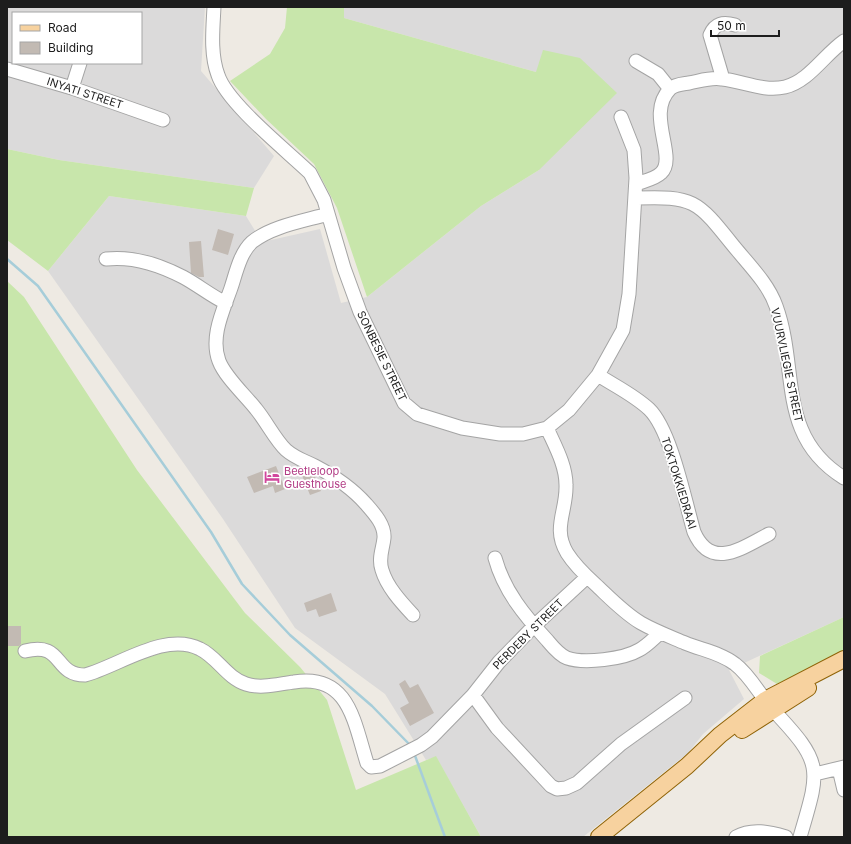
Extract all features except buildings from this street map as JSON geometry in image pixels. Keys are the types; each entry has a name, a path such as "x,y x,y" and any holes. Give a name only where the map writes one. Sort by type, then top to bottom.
{"main road":[{"path":"599,837 687,766 769,705 844,659"},
{"path":"769,705 802,691 844,670"}],"street":[{"name":"SONBESIE STREET","path":"214,7 214,54 217,74 224,87 258,124 310,173 318,186 344,268 360,312 404,403 417,414 462,428 500,434 523,434 547,428 569,410 598,375 617,344 626,318 636,198 634,150 621,117"},
{"path":"723,79 710,35 713,28 719,24 726,23 735,25"},
{"path":"636,184 661,173 665,167 666,149 660,129 660,118 664,98 670,89 676,85 712,78 723,79 751,87 784,87 796,83 844,41"},
{"path":"636,61 658,74 670,89"},
{"path":"72,88 80,64"},
{"name":"INYATI STREET","path":"7,69 72,88 162,120"},
{"name":"VUURVLIEGIE STREET","path":"636,198 675,198 691,202 704,211 756,274 769,292 776,306 782,330 797,419 803,436 832,471 844,478"},
{"path":"328,214 272,231 251,243 242,256 218,329 216,343 219,362 285,449 293,456 315,466 343,483 366,503 377,517 383,527 384,538 380,559 382,570 399,600 413,615"},
{"path":"106,259 120,257 151,264 184,277 210,296 226,303"},
{"name":"TOKTOKKIEDRAAI","path":"598,375 640,402 650,410 658,420 667,439 694,532 699,544 705,550 727,554 769,534"},
{"path":"547,428 557,449 566,486 560,526 560,539 567,553 587,576 620,608 641,623 660,633 725,657 746,674 769,705 803,743 812,758 815,774 812,794 800,837"},
{"path":"494,558 508,590 534,626 566,658 589,661 625,656 638,651 650,643 660,633"},
{"name":"PERDEBY STREET","path":"25,651 37,648 45,649 53,654 66,669 77,675 86,675 160,646 178,644 191,645 201,649 231,675 245,684 258,686 312,680 321,682 338,692 348,705 367,762 371,767 380,766 421,745 432,737 473,695 499,662 534,626 587,576"},
{"path":"473,695 502,733 551,786 557,789 566,788 576,783 621,744 685,698"},
{"path":"815,774 841,768 844,790"},
{"path":"736,837 744,832 759,831 786,837"}],"shaded area":[{"path":"7,7 205,7 201,71 274,156 254,188 59,160 7,149"},
{"path":"344,7 844,7 844,617 729,670 744,699 703,734 688,753 583,837 481,837 436,757 426,760 385,694 295,628 223,519 48,271 109,196 246,216 262,242 320,229 341,303 367,297 481,206 539,170 536,72 344,18"}],"green space":[{"path":"287,7 344,7 344,18 536,72 543,50 580,58 617,93 539,170 481,206 367,297 337,208 314,164 266,119 230,81 270,54 285,28"},
{"path":"7,149 59,160 254,188 246,216 109,196 48,271 7,240"},
{"path":"7,281 24,297 137,470 245,613 300,667 327,700 356,790 436,756 481,837 7,837"},
{"path":"844,617 844,652 777,684 759,673 760,656"}],"waterway":[{"path":"7,259 38,286 211,532 242,584 290,635 372,706 410,745"},
{"path":"414,753 445,837"}],"place":[{"name":"Beetleloop Guesthouse","path":"272,477"}]}
